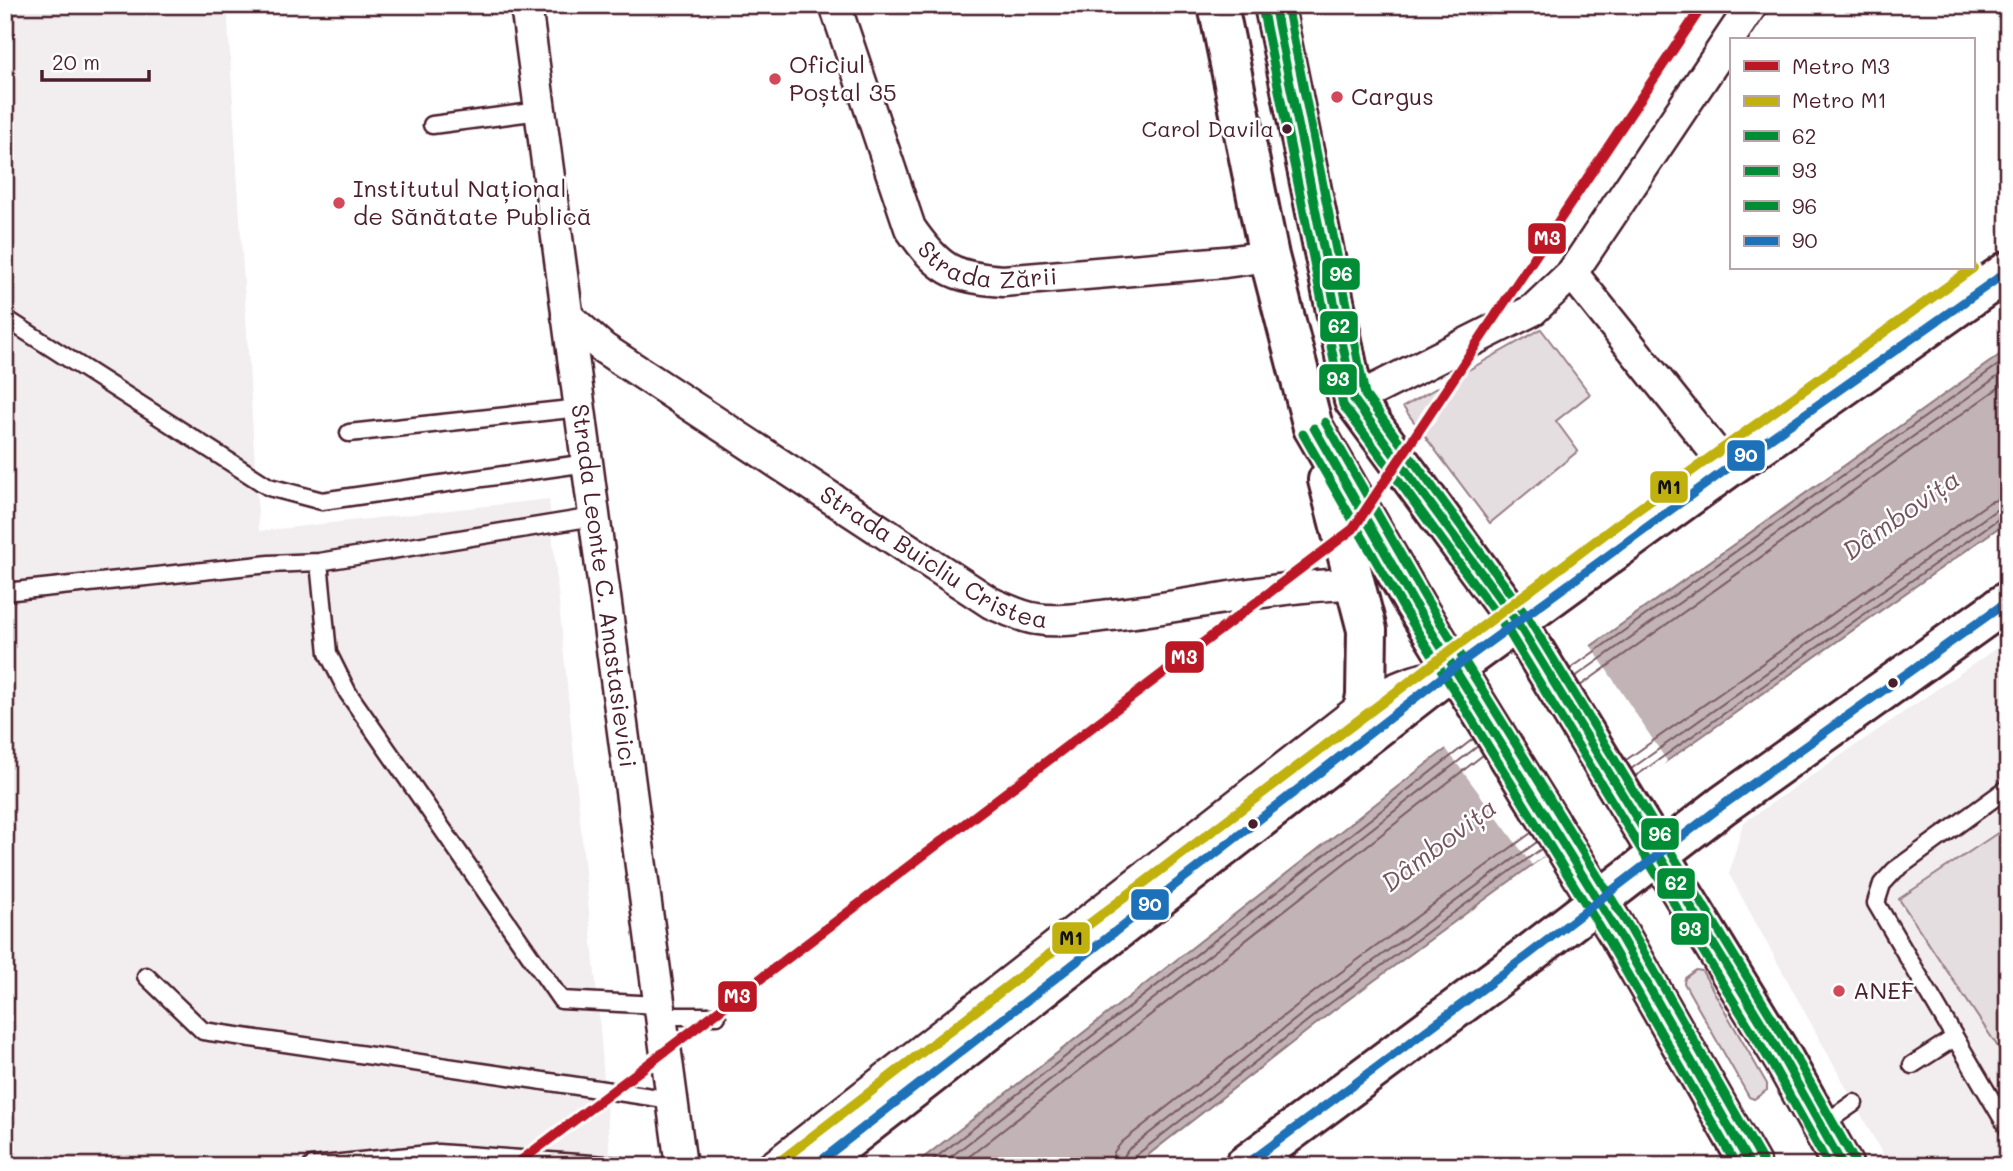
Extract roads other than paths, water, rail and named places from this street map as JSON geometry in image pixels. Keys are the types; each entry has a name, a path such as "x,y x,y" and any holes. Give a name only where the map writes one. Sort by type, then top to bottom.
{"main road":[{"path":"1218,5 1269,256 1367,630 1366,695 1358,742"},
{"path":"1275,5 1354,400 1525,635 1843,1166"},
{"path":"814,1166 1358,742 1463,680 1525,635 1728,468 2008,271"},
{"path":"1313,427 1415,605 1620,936 1751,1166"},
{"path":"1244,1166 1528,955 1658,854 1891,682 2008,601"}],"street":[{"name":"Strada Leonte C. Anastasievici","path":"526,5 681,1166"},
{"name":"Strada Zării","path":"835,5 911,228 929,254 945,267 969,279 1003,281 1269,256"},
{"path":"1354,400 1533,310 1572,273 1752,5"},
{"path":"1572,273 1728,468"},
{"name":"Strada Buicliu Cristea","path":"567,316 603,348 991,603 1016,614 1037,619 1061,620 1135,612 1312,584 1356,584"}],"lane":[{"path":"432,125 540,111"},
{"path":"5,318 269,487 322,501 587,463"},
{"path":"349,433 580,408"},
{"path":"5,592 269,564 318,562 594,517"},
{"path":"318,562 328,653 348,693 561,1000 717,1016"},
{"path":"762,1166 1366,695 1420,671 1463,680"},
{"path":"2008,788 1895,870 1881,884 1876,903 2008,1128"},
{"path":"146,976 203,1031 672,1100"},
{"path":"1912,1065 1954,1038"},
{"path":"1821,1126 1854,1103"},
{"path":"312,1166 438,1153 620,1166"}],"water":[{"name":"Dâmbovița","path":"2008,349 2008,521 1667,761 1532,865 1334,1010 1134,1166 913,1166 1438,755"}],"metro line":[{"name":"M3","path":"514,1166 1353,529 1703,5"},
{"name":"M1","path":"774,1166 1618,524 1970,270"}],"place":[{"name":"Oficiul Poștal 35","path":"775,79"},
{"name":"Cargus","path":"1337,97"},
{"name":"Carol Davila","path":"1287,129"},
{"name":"Institutul Național de Sănătate Publică","path":"339,203"},
{"name":"ANEF","path":"1839,991"}]}
